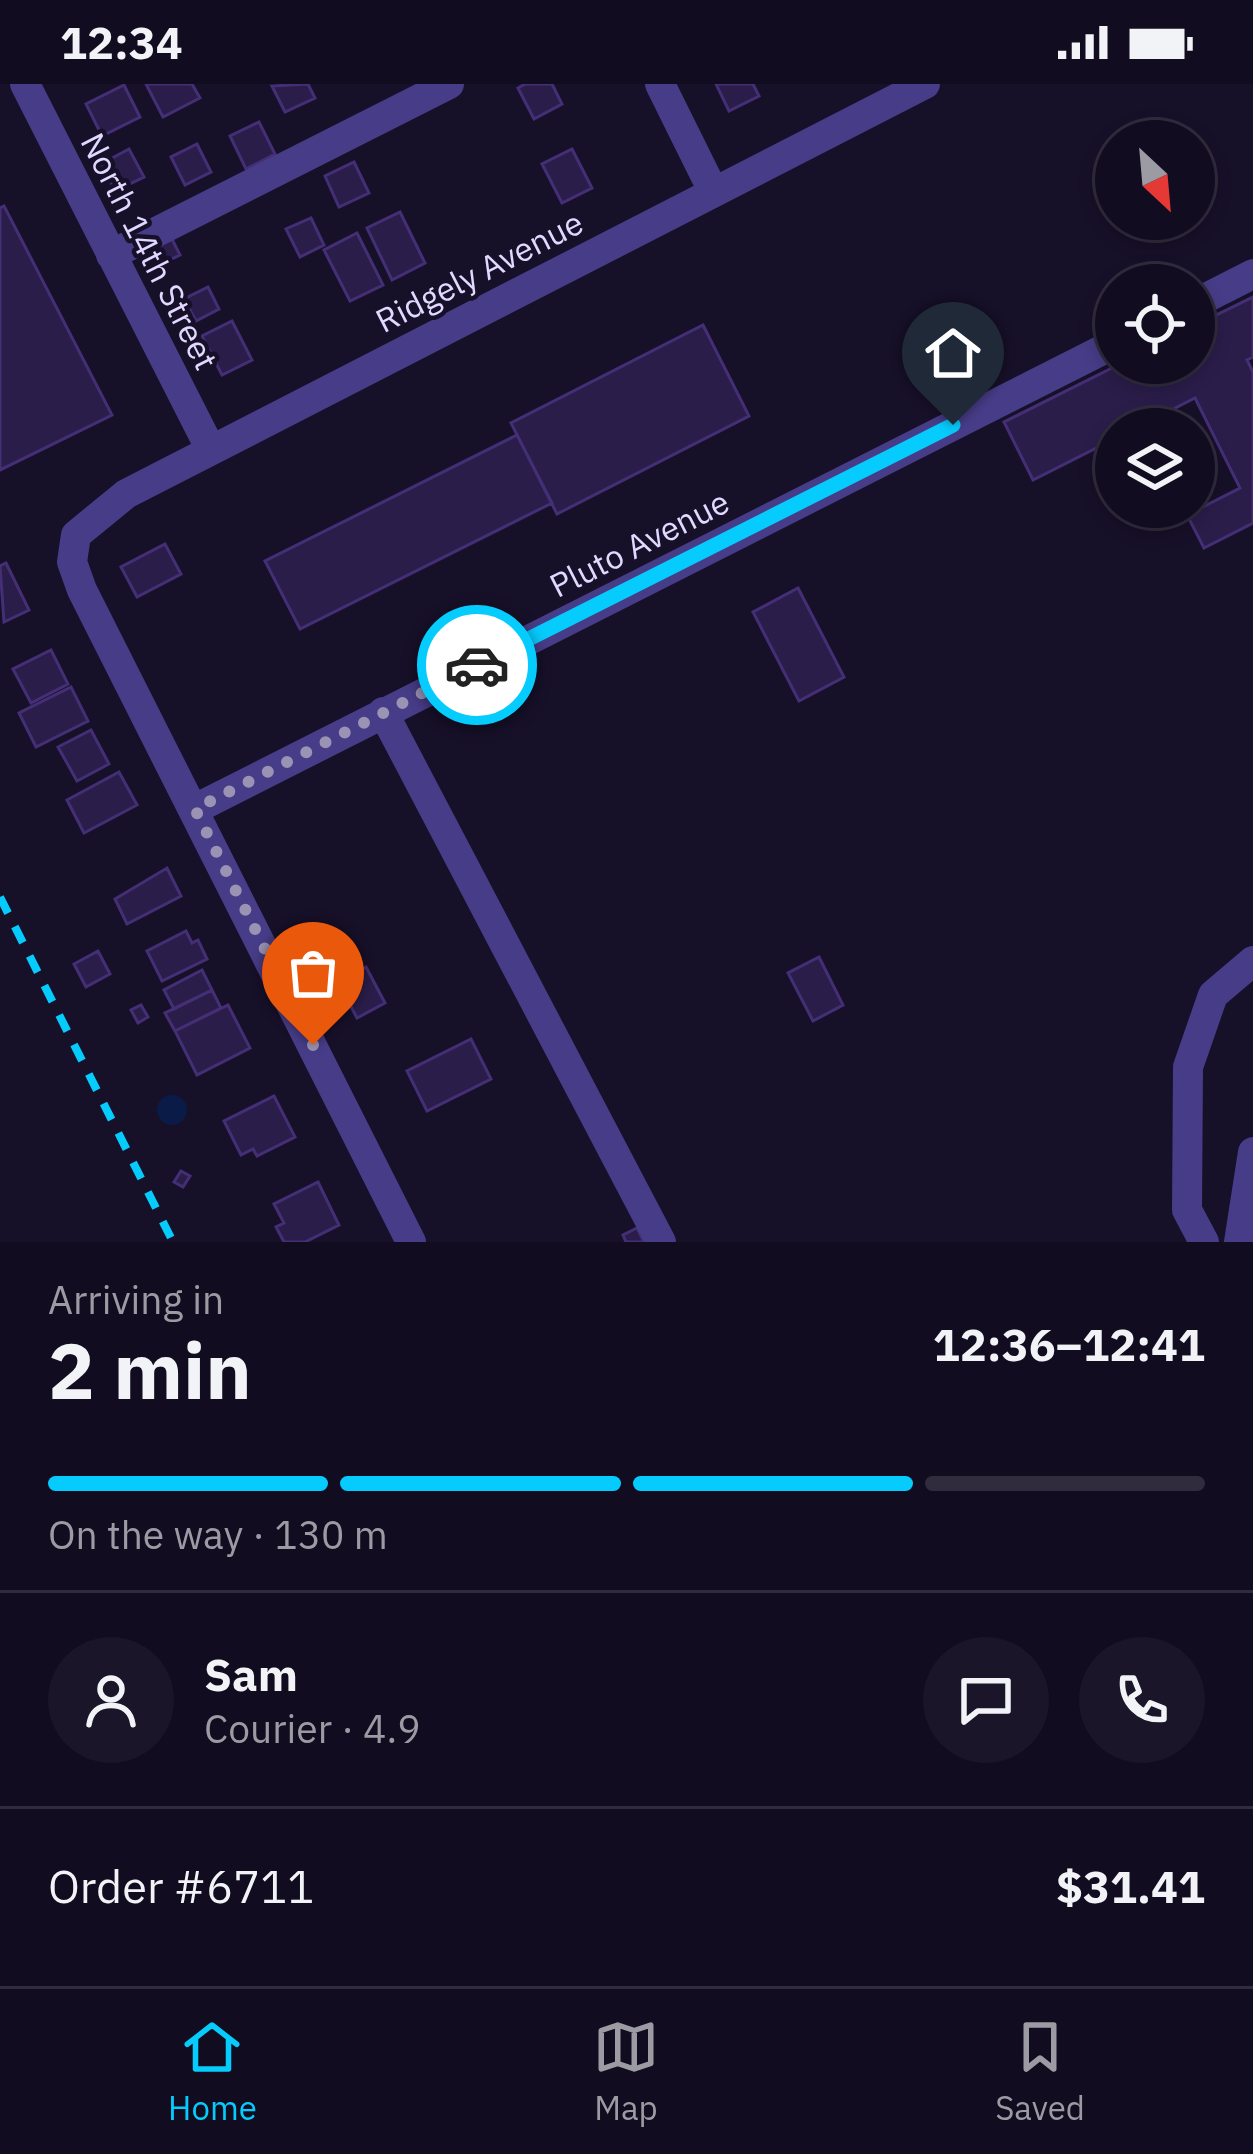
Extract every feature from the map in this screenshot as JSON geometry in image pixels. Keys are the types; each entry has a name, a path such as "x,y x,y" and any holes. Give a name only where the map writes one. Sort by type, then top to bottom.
{"street":[{"name":"North 14th Street","path":"26,84 211,449"},
{"path":"111,255 449,84"},
{"path":"660,84 713,191"},
{"name":"Ridgely Avenue","path":"195,809 82,590 71,562 76,535 126,494 925,84"},
{"path":"1215,293 1253,274"},
{"name":"Pluto Avenue","path":"195,809 1095,354"},
{"path":"382,712 661,1242"},
{"path":"195,809 411,1242"},
{"path":"1204,1242 1187,1210 1187,1066 1213,995 1253,961"},
{"path":"1239,1242 1253,1151"}],"water":[{"path":"172,1095 183,1099 187,1110 183,1121 172,1125 161,1121 157,1110 161,1099"}],"building":[{"path":"146,84 192,84 200,98 163,117"},
{"path":"308,84 315,98 285,112 272,86"},
{"path":"552,84 562,104 534,119 518,88"},
{"path":"716,84 753,84 759,96 729,111"},
{"path":"124,85 140,117 102,136 86,104"},
{"path":"259,122 275,154 246,169 230,136"},
{"path":"197,144 211,172 185,185 171,157"},
{"path":"129,149 144,177 115,191 101,164"},
{"path":"572,149 592,188 562,203 542,164"},
{"path":"354,162 369,193 339,207 325,176"},
{"path":"4,206 112,415 0,470 0,208"},
{"path":"400,212 425,263 392,280 367,228"},
{"path":"311,218 324,245 300,257 286,229"},
{"path":"357,233 383,285 350,301 324,250"},
{"path":"171,237 180,255 163,263 154,246"},
{"path":"208,287 219,309 196,321 184,299"},
{"path":"1253,297 1253,357 1247,360 1253,372 1253,523 1204,548 1194,528 1215,528 1215,501 1240,488 1215,438 1215,408 1200,408 1195,398 1175,408 1095,408 1095,449 1033,480 1004,422 1095,376 1095,384 1215,384 1215,316"},
{"path":"232,321 252,360 222,375 202,336"},
{"path":"703,325 749,416 557,514 511,423"},
{"path":"517,435 552,503 300,629 265,561"},
{"path":"165,544 181,574 137,597 121,567"},
{"path":"6,563 29,610 4,622 0,566"},
{"path":"798,588 844,677 799,701 753,612"},
{"path":"51,650 68,684 31,703 13,669"},
{"path":"71,687 88,721 36,747 19,713"},
{"path":"91,730 109,764 77,781 58,747"},
{"path":"119,772 137,805 84,833 67,800"},
{"path":"167,868 181,896 127,924 115,899"},
{"path":"186,931 192,943 198,940 207,959 162,981 147,951"},
{"path":"98,951 110,974 86,987 74,964"},
{"path":"819,957 843,1005 813,1021 788,973"},
{"path":"366,967 385,1003 357,1018 338,982"},
{"path":"202,970 212,990 174,1009 164,990"},
{"path":"212,990 221,1008 175,1031 165,1013"},
{"path":"141,1005 148,1017 138,1023 131,1010"},
{"path":"228,1005 250,1048 197,1075 175,1031"},
{"path":"471,1039 491,1079 427,1111 407,1071"},
{"path":"274,1096 295,1137 257,1156 253,1149 241,1155 224,1121"},
{"path":"181,1171 190,1176 183,1187 174,1182"},
{"path":"318,1182 339,1225 305,1242 284,1242 276,1227 284,1223 274,1204"},
{"path":"637,1228 644,1242 626,1242 623,1235"}],"railway":[{"path":"0,897 173,1242"}],"way so far":[{"path":"313,1045 195,809 477,665"}],"route":[{"path":"477,665 953,425"}]}
